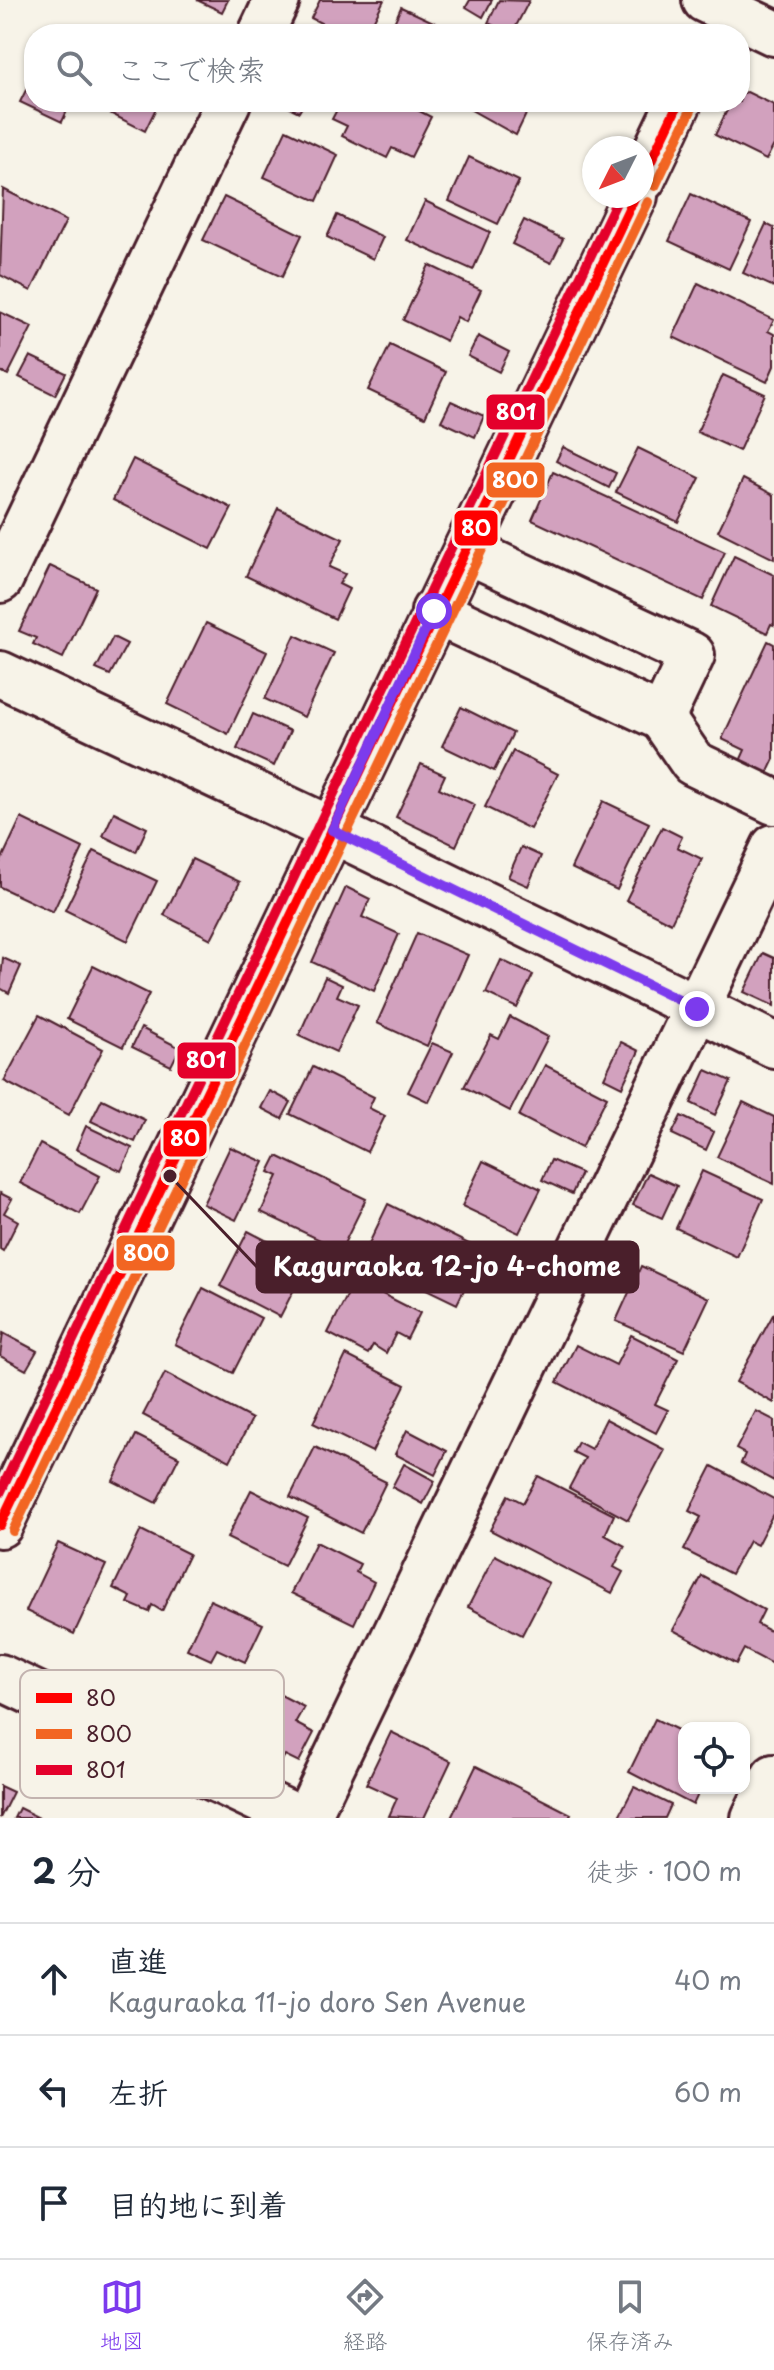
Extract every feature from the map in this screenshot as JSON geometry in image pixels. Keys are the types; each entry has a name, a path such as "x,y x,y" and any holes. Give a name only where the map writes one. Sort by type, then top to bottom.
{"street":[{"path":"266,24 277,0"},
{"path":"717,11 774,33"},
{"path":"0,580 223,112"},
{"path":"654,155 674,112"},
{"path":"0,1525 434,611 629,208"},
{"path":"466,550 692,655 662,718"},
{"path":"434,611 662,718 693,763 774,802"},
{"path":"0,674 332,830 774,1045"},
{"path":"307,1818 774,847"},
{"path":"0,1677 20,1686"},
{"path":"754,1818 774,1777"},
{"path":"256,1798 298,1818"}],"building":[{"path":"197,0 228,0 222,12"},
{"path":"320,0 384,0 372,24 323,24 311,18"},
{"path":"470,0 492,0 483,17 466,7"},
{"path":"499,0 529,1 517,24 488,23"},
{"path":"401,7 438,24 393,24"},
{"path":"750,93 774,105 774,145 766,160 715,135 726,112 750,112"},
{"path":"41,112 66,112 62,122"},
{"path":"108,112 154,112 145,131"},
{"path":"336,112 421,112 431,117 411,157 392,148 387,158 342,136 347,126 332,119"},
{"path":"475,112 527,112 516,135"},
{"path":"286,130 338,155 317,201 264,177"},
{"path":"469,157 519,181 498,224 449,201"},
{"path":"3,189 66,221 31,291 0,275"},
{"path":"691,194 751,222 729,269 669,241"},
{"path":"224,197 302,235 282,277 203,240"},
{"path":"425,201 490,232 473,270 407,240"},
{"path":"337,215 383,237 373,259 327,237"},
{"path":"524,220 563,239 551,263 512,244"},
{"path":"766,224 774,228 774,287 743,273"},
{"path":"429,265 481,290 466,322 457,317 446,341 403,320"},
{"path":"698,283 774,320 768,331 774,334 774,366 767,382 673,337"},
{"path":"0,312 32,327 8,375 0,371"},
{"path":"478,336 509,352 499,372 468,356"},
{"path":"390,345 446,372 425,417 368,390"},
{"path":"30,356 66,373 55,395 19,377"},
{"path":"723,375 765,394 739,451 697,432"},
{"path":"451,401 484,416 475,437 441,421"},
{"path":"563,447 616,473 609,488 556,461"},
{"path":"638,448 700,478 678,522 616,492"},
{"path":"133,459 232,508 211,549 113,500"},
{"path":"553,472 725,552 703,600 532,520"},
{"path":"743,479 774,495 774,559 718,531"},
{"path":"278,508 343,539 329,567 345,574 339,584 349,589 335,619 246,576"},
{"path":"734,556 774,575 774,625 771,624 767,633 711,606"},
{"path":"50,566 96,588 63,658 33,644 36,638 19,631"},
{"path":"206,623 267,652 228,734 167,704"},
{"path":"295,635 334,653 304,717 265,699"},
{"path":"113,637 127,644 110,675 96,669"},
{"path":"768,641 774,644 774,759 767,774 740,761 745,750 722,739"},
{"path":"461,707 513,733 494,771 442,746"},
{"path":"253,714 290,731 274,766 237,749"},
{"path":"513,751 558,774 530,829 485,807"},
{"path":"421,764 445,775 439,788 475,805 456,846 396,817"},
{"path":"603,801 649,823 617,890 571,868"},
{"path":"114,812 147,828 136,852 103,836"},
{"path":"21,818 83,848 53,912 0,887 0,863"},
{"path":"662,827 682,837 677,847 702,859 671,923 626,900"},
{"path":"521,847 541,856 528,886 508,877"},
{"path":"94,851 157,881 128,941 65,910"},
{"path":"192,859 240,882 211,939 164,915"},
{"path":"346,887 370,899 362,917 399,934 374,991 312,962"},
{"path":"417,933 468,955 427,1046 377,1023"},
{"path":"763,953 774,958 774,1006 744,992"},
{"path":"3,958 21,966 9,993 0,988"},
{"path":"501,960 533,975 517,1008 486,993"},
{"path":"93,966 149,994 123,1047 67,1019"},
{"path":"325,977 342,985 337,996 358,1005 336,1052 299,1035"},
{"path":"39,1015 103,1049 69,1115 4,1081"},
{"path":"510,1017 548,1037 510,1111 464,1087 491,1035 499,1039"},
{"path":"141,1028 180,1048 171,1066 132,1047"},
{"path":"621,1042 639,1051 622,1087 604,1078"},
{"path":"432,1043 453,1052 429,1102 408,1092"},
{"path":"545,1065 607,1097 581,1148 519,1116"},
{"path":"313,1067 374,1097 369,1108 385,1116 367,1152 290,1114"},
{"path":"706,1070 731,1081 715,1115 691,1103"},
{"path":"270,1091 291,1102 282,1119 261,1108"},
{"path":"102,1099 145,1120 135,1142 91,1121"},
{"path":"743,1102 774,1117 774,1184 717,1157"},
{"path":"681,1116 714,1132 706,1150 672,1134"},
{"path":"86,1126 132,1148 121,1171 76,1149"},
{"path":"40,1144 100,1176 80,1214 20,1183"},
{"path":"230,1147 264,1162 236,1220 203,1204"},
{"path":"277,1156 366,1199 341,1250 261,1212 278,1176 269,1172"},
{"path":"551,1160 581,1173 572,1194 542,1180"},
{"path":"483,1161 541,1189 519,1233 462,1206"},
{"path":"702,1171 763,1199 737,1257 676,1228"},
{"path":"648,1173 677,1186 662,1218 633,1205"},
{"path":"0,1193 12,1199 4,1213 18,1221 3,1251 0,1249"},
{"path":"388,1204 483,1251 457,1304 362,1258"},
{"path":"248,1231 308,1262 280,1317 220,1286"},
{"path":"641,1266 709,1298 684,1351 616,1321"},
{"path":"355,1280 420,1313 407,1339 396,1333 386,1353 373,1345 368,1354 328,1333"},
{"path":"203,1288 261,1318 233,1373 175,1344"},
{"path":"774,1313 774,1403 736,1382"},
{"path":"3,1333 37,1351 26,1370 0,1356"},
{"path":"631,1335 678,1359 655,1404 668,1410 656,1433 557,1382 576,1345 616,1365"},
{"path":"346,1355 405,1385 372,1452 313,1423"},
{"path":"165,1373 252,1419 230,1461 143,1415"},
{"path":"756,1411 774,1420 774,1481 741,1463 745,1454 736,1449"},
{"path":"606,1419 665,1450 628,1520 569,1488 585,1458 573,1452 578,1442 591,1449"},
{"path":"407,1430 447,1451 435,1475 395,1454"},
{"path":"136,1435 179,1457 156,1503 113,1481"},
{"path":"315,1447 386,1482 361,1533 290,1497"},
{"path":"404,1464 435,1481 423,1504 392,1487"},
{"path":"712,1466 774,1499 774,1512 757,1545 749,1541 731,1574 684,1550 701,1517 689,1511"},
{"path":"538,1476 614,1515 605,1535 625,1546 614,1567 623,1572 612,1593 490,1530 508,1495 523,1503"},
{"path":"251,1490 308,1518 284,1566 227,1538"},
{"path":"141,1530 189,1554 162,1611 152,1605 149,1612 128,1603 131,1597 113,1588"},
{"path":"316,1542 360,1564 356,1572 374,1582 354,1624 291,1593"},
{"path":"58,1543 106,1565 74,1634 26,1611"},
{"path":"495,1555 549,1583 522,1635 468,1607"},
{"path":"702,1576 764,1610 757,1624 774,1633 772,1664 744,1649 736,1664 673,1630"},
{"path":"210,1600 263,1624 245,1662 217,1649 211,1660 187,1649"},
{"path":"284,1697 304,1707 295,1723 314,1733 299,1762 285,1755"},
{"path":"655,1719 678,1730 678,1794 698,1794 693,1805 629,1772"},
{"path":"391,1732 451,1761 424,1818 389,1816 397,1798 366,1784"},
{"path":"476,1766 571,1814 569,1818 451,1818"},
{"path":"0,1786 13,1792 0,1818"},
{"path":"634,1787 671,1805 665,1818 618,1818"},
{"path":"19,1808 39,1818 14,1818"}],"transit line":[{"name":"80","path":"654,155 674,112"},
{"name":"800","path":"655,186 690,112"},
{"name":"801","path":"0,1493 613,208"},
{"name":"80","path":"0,1525 629,208"},
{"name":"800","path":"13,1531 645,208"}],"place":[{"name":"Kaguraoka 12-jo 4-chome","path":"170,1176"}],"route":[{"path":"434,611 332,830 697,1009"}]}
